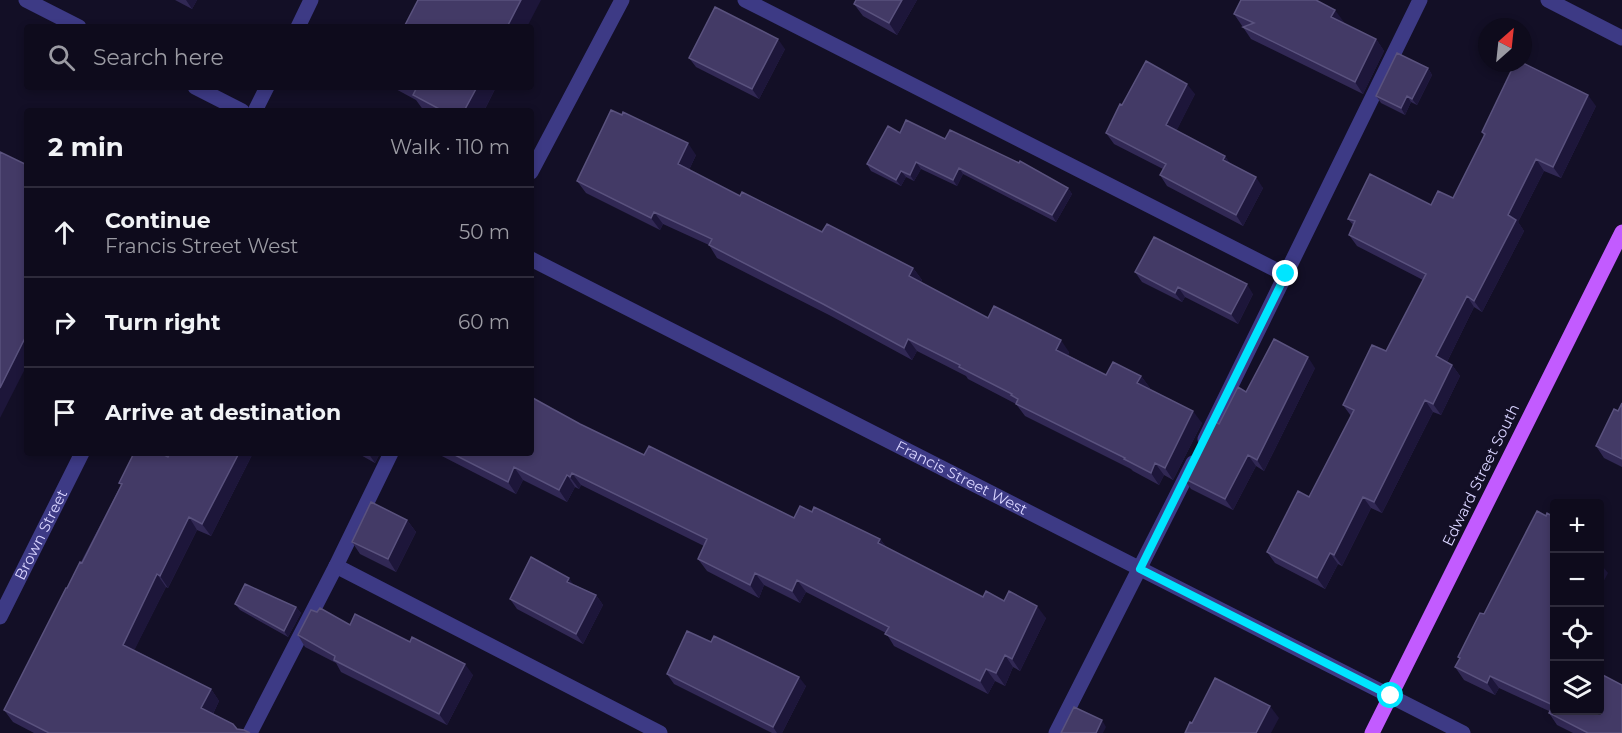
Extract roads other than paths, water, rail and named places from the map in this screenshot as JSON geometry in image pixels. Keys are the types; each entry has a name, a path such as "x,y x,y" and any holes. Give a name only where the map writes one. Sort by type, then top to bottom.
{"main road":[{"name":"Edward Street South","path":"1372,733 1622,232"}],"street":[{"path":"26,0 73,24"},
{"path":"300,24 312,0"},
{"path":"534,166 622,0"},
{"path":"745,0 1286,274"},
{"path":"1056,733 1140,569 1420,0"},
{"path":"1548,0 1622,38"},
{"path":"201,90 236,108"},
{"path":"256,108 266,90"},
{"name":"Francis Street West","path":"534,261 1463,733"},
{"name":"Brown Street","path":"0,617 80,456"},
{"path":"250,733 390,456"},
{"path":"336,566 660,733"}]}
